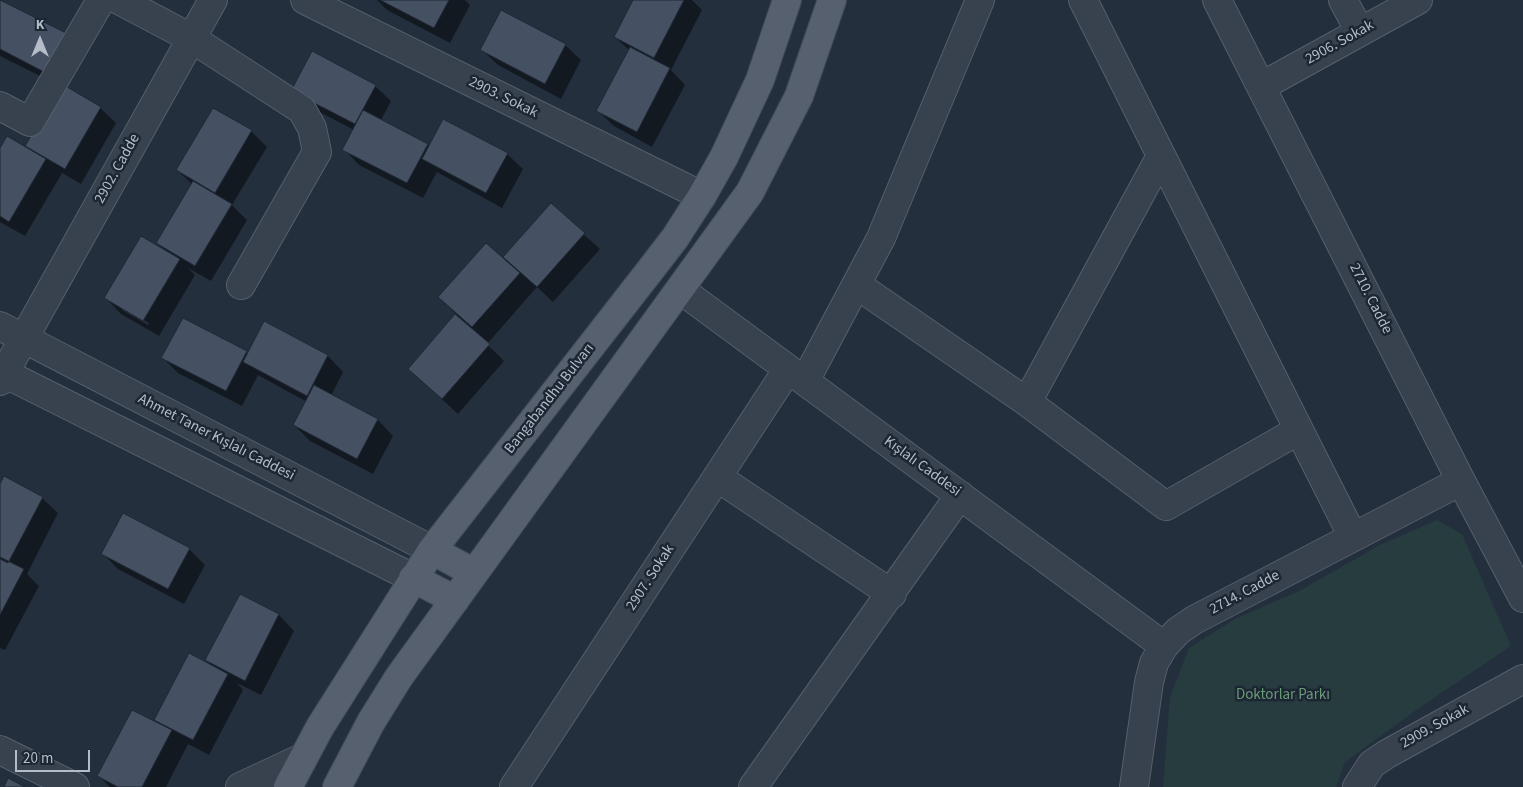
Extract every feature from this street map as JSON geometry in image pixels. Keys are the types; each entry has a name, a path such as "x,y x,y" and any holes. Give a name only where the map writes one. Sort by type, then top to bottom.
{"main road":[{"name":"Bangabandhu Bulvarı","path":"288,787 302,758 432,550 664,252 702,196 724,157 760,80 787,0"},
{"path":"337,787 384,700 750,192 777,142 798,96 832,0"},
{"path":"432,550 474,574"},
{"path":"413,578 455,600"}],"street":[{"path":"0,106 30,122 101,0"},
{"path":"119,0 191,38 302,110 312,128 317,152 241,285"},
{"name":"2902. Cadde","path":"1,375 11,332 213,0"},
{"name":"2903. Sokak","path":"305,0 702,196"},
{"name":"2907. Sokak","path":"514,787 717,478 796,375 857,285 882,238 980,0"},
{"path":"1083,0 1353,537"},
{"name":"2710. Cadde","path":"1218,0 1461,481 1523,598"},
{"path":"1343,0 1360,32"},
{"name":"2906. Sokak","path":"1262,86 1418,0"},
{"path":"1026,402 1161,156"},
{"path":"857,285 1026,402 1166,506 1299,430"},
{"name":"Kışlalı Caddesi","path":"681,290 1164,646"},
{"name":"Ahmet Taner Kışlalı Caddesi","path":"11,332 432,550"},
{"path":"1,375 413,578"},
{"path":"717,478 892,594"},
{"name":"2714. Cadde","path":"1134,787 1149,682 1154,663 1164,646 1194,620 1461,481"},
{"path":"753,787 892,594 960,495"},
{"name":"2909. Sokak","path":"1357,787 1372,764 1386,754 1523,679"},
{"path":"0,750 75,787"},
{"path":"240,787 302,758"}],"green space":[{"name":"Doktorlar Parkı","path":"1437,520 1462,534 1511,646 1422,706 1345,762 1336,787 1163,787 1170,697 1189,648 1233,620 1301,590 1380,545"}],"building":[{"path":"0,0 66,33 46,73 0,49"},
{"path":"380,0 449,0 434,28"},
{"path":"633,0 684,0 654,58 614,37"},
{"path":"501,10 566,44 545,84 480,50"},
{"path":"630,47 670,68 637,132 596,111"},
{"path":"312,51 376,85 355,124 291,91"},
{"path":"62,84 101,107 65,169 25,146"},
{"path":"213,108 252,130 215,193 176,170"},
{"path":"363,110 428,144 407,183 342,150"},
{"path":"443,119 508,153 486,193 422,159"},
{"path":"7,136 46,159 9,222 0,216 0,148"},
{"path":"193,181 232,204 195,266 156,243"},
{"path":"551,203 585,233 537,287 503,257"},
{"path":"141,236 180,259 143,321 104,298"},
{"path":"486,243 520,273 472,327 438,297"},
{"path":"455,314 490,344 442,399 408,369"},
{"path":"183,318 247,351 226,391 161,358"},
{"path":"264,321 328,355 307,396 243,362"},
{"path":"314,385 378,419 357,459 293,425"},
{"path":"4,476 43,497 8,563 0,559 0,484"},
{"path":"123,513 190,548 168,589 101,554"},
{"path":"0,557 24,569 0,615"},
{"path":"240,594 279,614 245,681 205,660"},
{"path":"189,653 228,674 193,740 154,720"},
{"path":"132,710 172,730 142,787 118,787 97,776"},
{"path":"8,778 25,787 4,787"}]}
